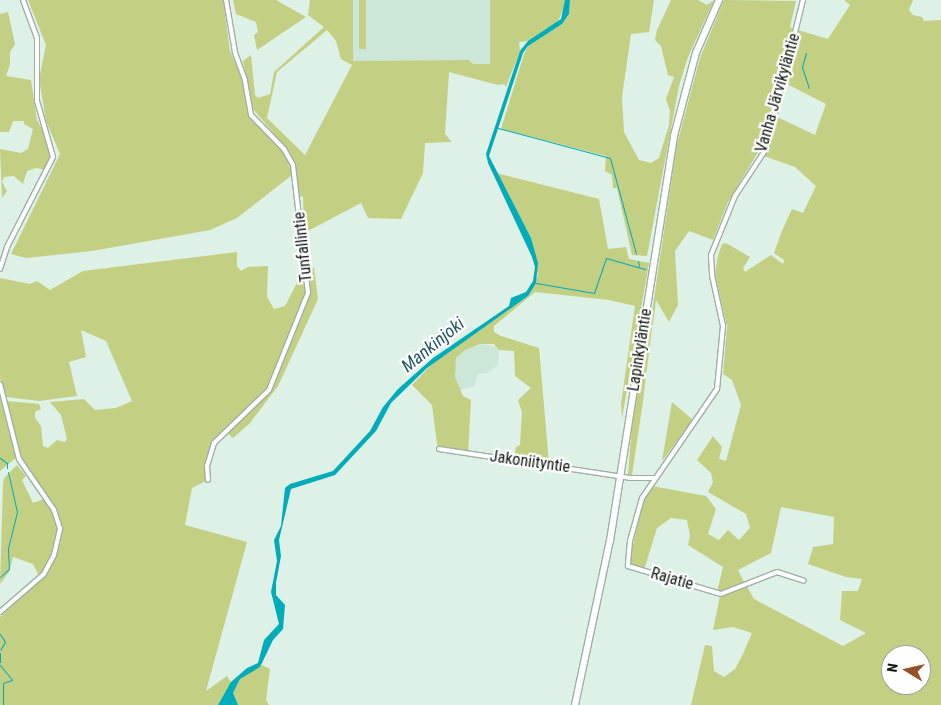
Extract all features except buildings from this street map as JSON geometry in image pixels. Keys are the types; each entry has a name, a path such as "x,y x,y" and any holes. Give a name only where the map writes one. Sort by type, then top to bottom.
{"main road":[{"name":"Lapinkyläntie","path":"575,705 596,614 621,476 674,136 696,53 719,0"}],"street":[{"path":"0,268 7,247 53,157 37,101 37,38 23,0"},
{"name":"Tunfallintie","path":"208,480 207,466 214,443 269,390 308,293 293,165 284,149 251,114 246,80 235,52 226,0"},
{"name":"Vanha Järvikyläntie","path":"654,478 709,406 717,389 723,326 711,270 712,252 735,196 766,149 803,0"},
{"path":"0,384 19,459 54,510 60,529 54,555 44,574 0,612"},
{"name":"Jakoniityntie","path":"439,449 621,476"},
{"path":"621,476 654,478"},
{"name":"Rajatie","path":"654,478 637,510 628,566 721,594 777,572 804,581"}],"shaded area":[{"path":"353,0 490,0 490,64 473,64 469,60 353,61"},
{"path":"480,344 499,347 498,365 487,373 478,374 474,386 460,390 455,377 456,358 465,350"}],"green space":[{"path":"28,0 223,0 230,51 243,81 251,120 285,151 292,175 237,218 210,230 92,251 26,258 11,254 60,154 46,121 39,79 46,45"},
{"path":"233,0 276,0 306,17 257,50 254,35 258,32 256,22 236,14"},
{"path":"310,0 353,0 353,61 469,60 473,64 490,64 490,0 565,0 565,5 557,24 529,41 519,42 520,51 506,87 504,84 498,85 449,72 445,134 452,142 425,143 423,173 401,219 368,218 361,203 304,233 303,196 300,197 290,152 253,109 243,61 251,55 255,95 258,98 270,94 274,72 324,27 308,15","holes":["327,30 336,41 341,59 352,65 305,155 267,118 277,72"]},
{"path":"359,0 366,0 366,49 359,49"},
{"path":"570,0 654,0 649,32 631,34 622,97 624,132 639,160 651,163 659,158 669,125 670,111 666,99 674,77 668,75 661,46 655,40 657,30 671,0 698,0 707,5 714,0 688,57 679,86 647,256 632,255 617,188 613,188 612,175 605,171 606,156 501,129 524,54 529,45 562,24 569,14"},
{"path":"724,0 796,1 790,27 793,29 761,147 728,202 713,240 689,231 675,251 678,305 669,322 656,300 653,325 650,325 677,144 700,58"},
{"path":"844,0 913,0 909,10 913,15 922,17 924,21 941,20 941,705 691,705 705,645 712,646 714,671 724,677 735,669 743,654 752,633 733,627 713,630 720,596 746,585 754,599 843,646 866,633 840,620 842,591 858,591 862,579 846,577 808,564 813,547 833,544 834,517 781,507 771,553 738,570 744,582 721,592 717,592 723,567 688,545 690,536 687,520 671,518 657,528 644,570 633,567 629,562 644,498 652,486 706,496 716,509 708,534 719,540 728,530 739,540 750,528 746,514 708,492 713,482 711,473 697,460 713,436 722,447 719,459 726,461 741,405 732,380 723,374 727,327 715,273 722,244 726,243 750,257 743,268 745,272 771,255 783,264 784,260 774,253 781,233 792,209 803,213 816,186 795,167 764,156 777,117 815,135 826,104 785,83 798,30 828,39 850,5"},
{"path":"8,12 15,44 10,52 10,64 6,76 31,80 37,120 48,140 51,156 46,170 36,168 27,171 23,184 14,176 4,177 2,182 7,191 2,198 0,149 21,153 28,149 33,129 24,124 24,121 13,121 9,132 0,132 0,14"},
{"path":"496,173 599,199 608,249 626,247 629,259 649,263 622,418 621,404 635,306 609,300 535,292 494,326 494,332 501,336 539,348 549,463 514,458 516,447 520,445 522,412 518,400 531,388 515,376 514,351 499,350 494,344 480,344 465,350 456,358 455,377 463,396 471,400 468,455 438,451 432,405 412,385 435,361 528,296 538,275 531,238"},
{"path":"237,252 237,266 241,271 248,267 268,266 267,297 274,309 285,306 301,275 314,267 318,299 278,386 250,423 233,438 225,431 215,441 207,466 208,480 192,488 185,525 247,542 206,691 227,676 231,682 228,692 233,693 240,679 262,665 270,669 266,700 269,705 0,705 0,617 45,575 60,543 61,529 56,509 21,459 7,401 39,404 41,409 35,412 35,418 41,426 43,446 48,448 57,440 65,442 67,439 61,415 50,402 84,399 95,410 116,408 132,401 106,341 81,330 86,357 69,362 77,396 39,401 6,397 0,378 0,278 30,284 37,281 50,290 83,271"},
{"path":"649,327 652,328 643,401 632,475 628,475 632,426"},
{"path":"0,397 16,458 0,471"},
{"path":"672,402 693,420 662,461 663,455"},
{"path":"17,465 26,476 22,480 33,503 44,499 54,512 58,527 49,561 39,576 33,564 13,557 9,572 0,584 3,484 4,478"}],"water":[{"path":"565,0 570,0 569,14 562,24 528,46 523,53 489,156 531,238 538,263 536,283 528,296 427,368 391,403 376,431 335,475 291,489 279,540 281,556 276,583 276,595 285,605 283,629 273,640 260,667 240,679 233,693 238,705 218,705 231,682 247,668 258,663 264,640 279,624 271,592 277,561 274,540 281,526 285,488 290,484 333,471 370,431 383,407 398,389 433,358 509,306 511,298 526,292 533,281 535,267 532,257 488,163 486,154 520,51 528,41 561,19"}],"waterway":[{"path":"806,53 802,67 809,88"},
{"path":"498,128 610,158 636,254"},
{"path":"536,283 594,293 606,258 645,269"},
{"path":"638,261 639,266"},
{"path":"0,458 7,463 7,468"},
{"path":"0,577 9,569 8,548 17,512 8,472"},
{"path":"0,634 5,642 0,650"},
{"path":"0,653 0,662"},
{"path":"0,665 12,680 3,683 3,705"}],"water label":[{"name":"Mankinjoki","path":"433,345"}]}
